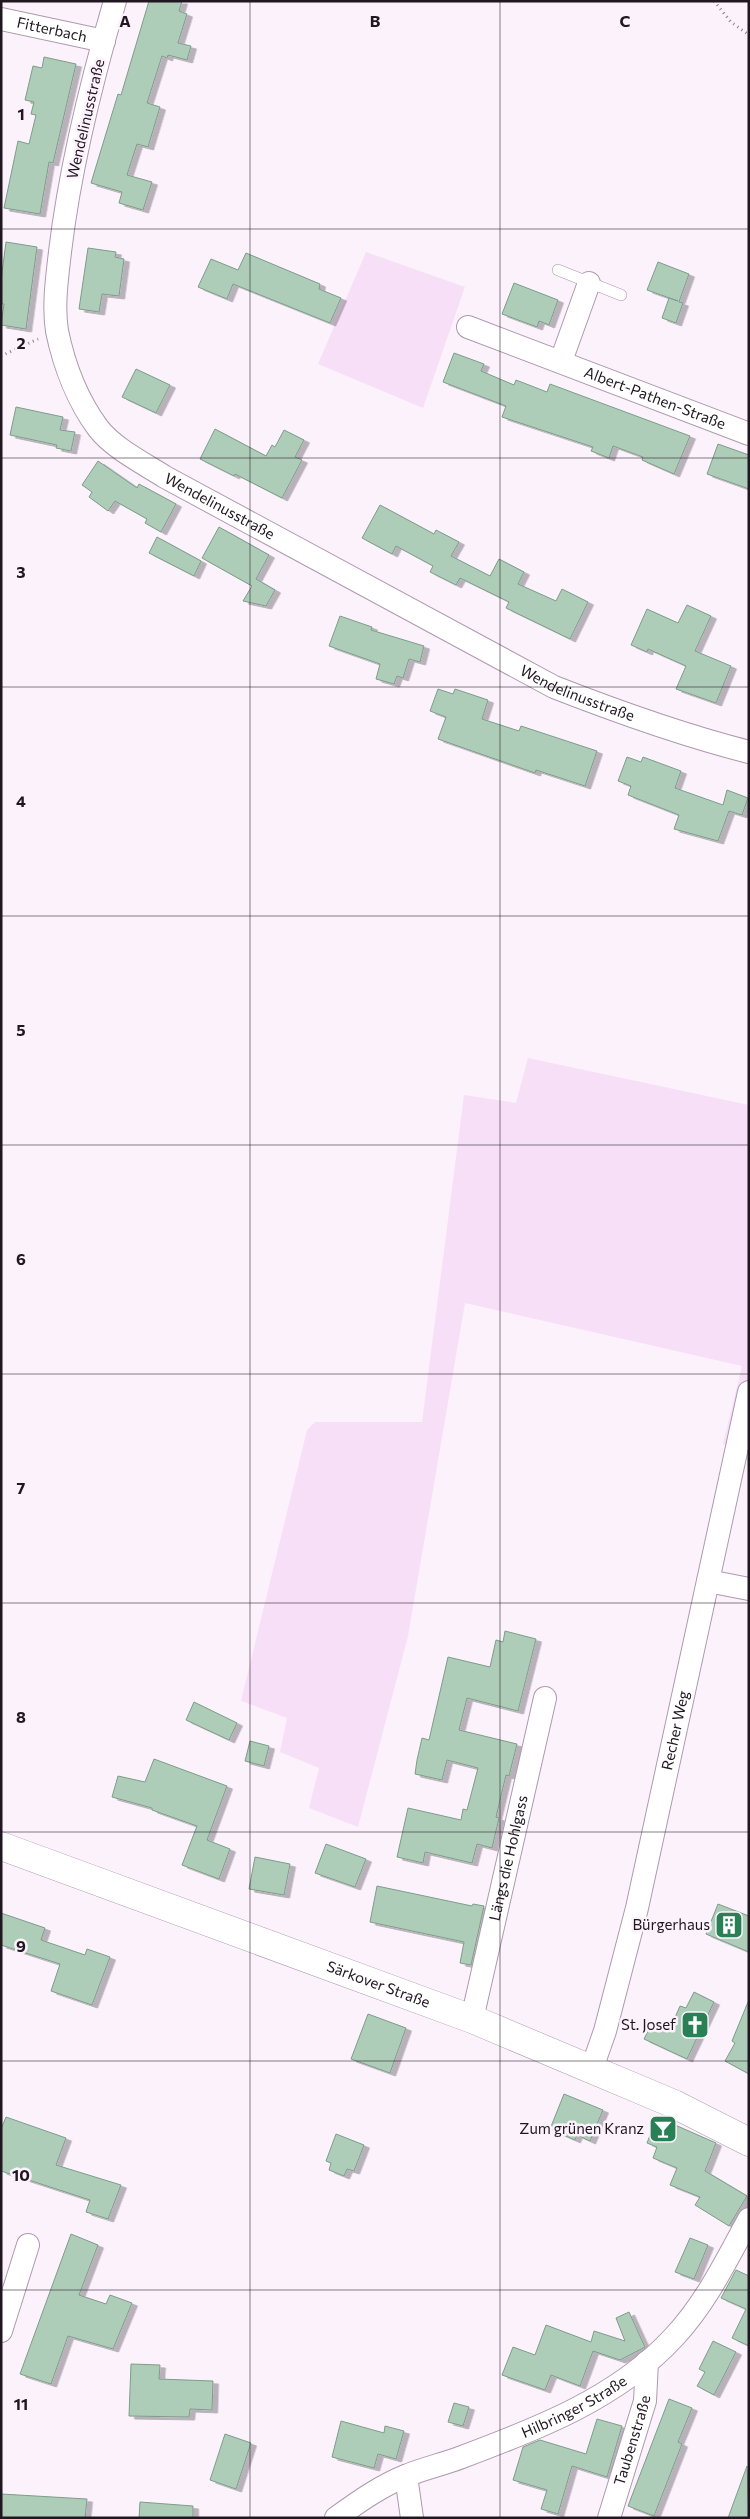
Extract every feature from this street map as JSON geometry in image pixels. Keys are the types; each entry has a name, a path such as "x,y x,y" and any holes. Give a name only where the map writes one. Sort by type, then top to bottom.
{"main road":[{"name":"Särkover Straße","path":"1,1846 472,2019 674,2104 749,2142"}],"street":[{"name":"Wendelinusstraße","path":"115,1 80,135 64,222 56,299 57,331 80,401 99,430 126,452 165,477 554,687 617,712 693,738 749,752"},
{"name":"Fitterbach","path":"1,19 104,40"},
{"path":"561,361 590,283"},
{"name":"Albert-Pathen-Straße","path":"468,327 749,434"},
{"name":"Recher Weg","path":"592,2068 605,2031 637,1908 749,1392"},
{"path":"708,1581 749,1589"},
{"name":"Längs die Hohlgass","path":"472,2019 545,1698"},
{"name":"Hilbringer Straße","path":"336,2518 365,2498 406,2476 461,2458 580,2407 647,2362 674,2337 698,2306 749,2219"},
{"path":"1,2331 28,2245"},
{"name":"Taubenstraße","path":"609,2518 645,2401 647,2362"},
{"path":"406,2476 412,2518"}],"lane":[{"path":"558,270 621,295"}],"path":[{"path":"714,1 731,22 749,35"},
{"path":"1,356 57,331"}],"shaded area":[{"path":"366,252 465,287 423,408 318,364"},
{"path":"528,1058 749,1105 749,1450 723,1444 742,1366 465,1303 408,1636 358,1827 309,1808 319,1768 280,1752 287,1718 241,1701 307,1430 315,1422 422,1422 464,1095 516,1103"}],"building":[{"path":"149,1 182,1 179,11 187,14 178,43 191,46 187,60 168,55 167,58 162,56 147,103 160,107 148,147 137,144 127,175 152,182 143,210 119,203 122,192 91,183 118,94 121,95"},
{"path":"44,57 76,64 53,163 49,162 40,214 4,208 18,141 29,144 36,115 31,114 34,102 25,100 33,66 42,68"},
{"path":"6,242 37,247 26,329 1,325 4,304 1,304 1,280"},
{"path":"88,248 116,252 115,257 124,259 119,296 102,294 99,312 79,309"},
{"path":"246,253 320,284 319,289 341,298 330,323 233,284 227,299 198,287 211,259 238,270"},
{"path":"658,262 689,274 679,302 683,303 676,323 662,318 669,298 678,301 647,290"},
{"path":"514,283 558,300 549,325 539,321 537,327 502,314"},
{"path":"454,353 484,364 481,371 514,385 516,380 547,392 550,384 690,436 674,474 642,460 643,457 613,446 609,458 591,451 593,447 502,417 506,406 443,382"},
{"path":"136,369 170,385 156,413 122,397"},
{"path":"16,407 63,417 60,430 75,432 71,451 56,448 57,445 10,435"},
{"path":"215,429 266,456 272,445 275,447 284,430 304,440 295,457 302,460 282,498 200,459"},
{"path":"718,444 749,455 749,489 707,474"},
{"path":"98,461 137,488 139,484 176,504 161,532 145,523 147,519 115,501 108,511 89,497 92,492 82,485"},
{"path":"380,505 434,534 436,530 459,542 451,556 490,576 499,559 524,572 518,584 556,601 562,589 588,602 570,639 506,608 509,602 460,578 456,585 430,572 433,566 396,546 392,554 362,538"},
{"path":"219,527 269,555 256,579 275,590 266,606 243,601 252,586 202,558"},
{"path":"157,537 201,561 194,576 149,553"},
{"path":"687,605 711,616 695,651 731,666 716,703 676,689 686,666 648,649 647,652 631,645 647,609 678,623"},
{"path":"340,616 372,627 371,630 424,646 420,662 409,659 403,678 397,676 394,684 376,679 380,664 329,646"},
{"path":"438,689 453,694 455,689 488,700 482,719 519,731 521,726 597,751 585,786 536,770 535,773 438,739 446,717 430,711"},
{"path":"627,757 641,762 643,757 681,771 675,788 723,805 727,790 748,798 742,815 729,811 718,841 674,829 679,815 628,795 631,786 618,781"},
{"path":"505,1631 536,1639 518,1711 467,1698 459,1730 517,1744 509,1776 506,1775 496,1817 499,1818 492,1848 477,1844 472,1863 425,1852 423,1863 397,1857 408,1808 461,1820 463,1809 467,1810 478,1768 447,1760 442,1780 415,1774 417,1760 422,1738 429,1740 448,1657 490,1667 496,1640 503,1642"},
{"path":"194,1702 237,1723 229,1740 186,1720"},
{"path":"250,1741 269,1746 264,1766 245,1761"},
{"path":"154,1759 227,1786 207,1840 230,1849 219,1879 182,1865 197,1826 152,1810 152,1808 112,1797 118,1776 145,1782"},
{"path":"326,1844 366,1859 355,1887 315,1873"},
{"path":"255,1857 290,1864 284,1895 249,1889"},
{"path":"377,1886 472,1906 473,1904 484,1906 471,1965 460,1963 464,1942 370,1922"},
{"name":"Bürgerhaus","path":"718,1904 749,1916 749,1952 706,1934"},
{"path":"1,1913 45,1928 41,1940 85,1955 87,1949 110,1957 92,2005 51,1991 60,1964 1,1945"},
{"name":"St. Josef","path":"694,1992 714,2002 687,2059 644,2039 652,2023 669,2031 680,2006 686,2008"},
{"path":"748,2002 749,2074 725,2061 735,2043 732,2041"},
{"path":"368,2014 406,2028 390,2073 351,2059"},
{"path":"564,2094 603,2110 590,2141 577,2135 575,2140 550,2129"},
{"path":"6,2117 66,2138 56,2165 121,2185 108,2219 86,2212 90,2200 1,2171 1,2129"},
{"path":"657,2117 716,2143 705,2171 747,2196 729,2226 695,2205 700,2197 670,2185 677,2168 653,2158 657,2147 647,2143"},
{"path":"336,2134 364,2145 354,2171 347,2169 344,2176 329,2170 331,2163 326,2161"},
{"path":"71,2234 98,2245 79,2295 106,2304 110,2295 132,2303 113,2349 68,2336 51,2384 20,2374"},
{"path":"690,2238 708,2245 694,2279 675,2272"},
{"path":"736,2270 749,2276 749,2346 732,2338 746,2309 721,2298"},
{"path":"629,2312 645,2347 620,2360 593,2351 580,2386 551,2375 545,2390 502,2375 513,2347 535,2355 546,2325 591,2342 594,2331 625,2341 616,2318"},
{"path":"713,2341 736,2352 714,2395 697,2386 705,2372 699,2369"},
{"path":"131,2364 160,2365 159,2379 213,2381 212,2410 190,2409 189,2417 129,2416"},
{"path":"669,2399 692,2408 678,2442 682,2444 654,2516 628,2506"},
{"path":"454,2403 469,2407 463,2426 448,2422"},
{"path":"597,2419 622,2426 607,2477 572,2466 558,2514 541,2509 547,2490 513,2480 523,2447 540,2440 586,2454"},
{"path":"341,2421 384,2433 385,2426 404,2431 396,2459 378,2454 374,2468 332,2457"},
{"path":"225,2434 251,2443 236,2489 210,2480"},
{"path":"747,2466 749,2518 728,2518"},
{"path":"1,2494 87,2499 85,2518 1,2518"},
{"path":"140,2502 193,2506 193,2518 139,2518"}],"place":[{"name":"Bürgerhaus","path":"729,1925"},
{"name":"St. Josef","path":"695,2025"},
{"name":"Zum grünen Kranz","path":"663,2129"}]}
